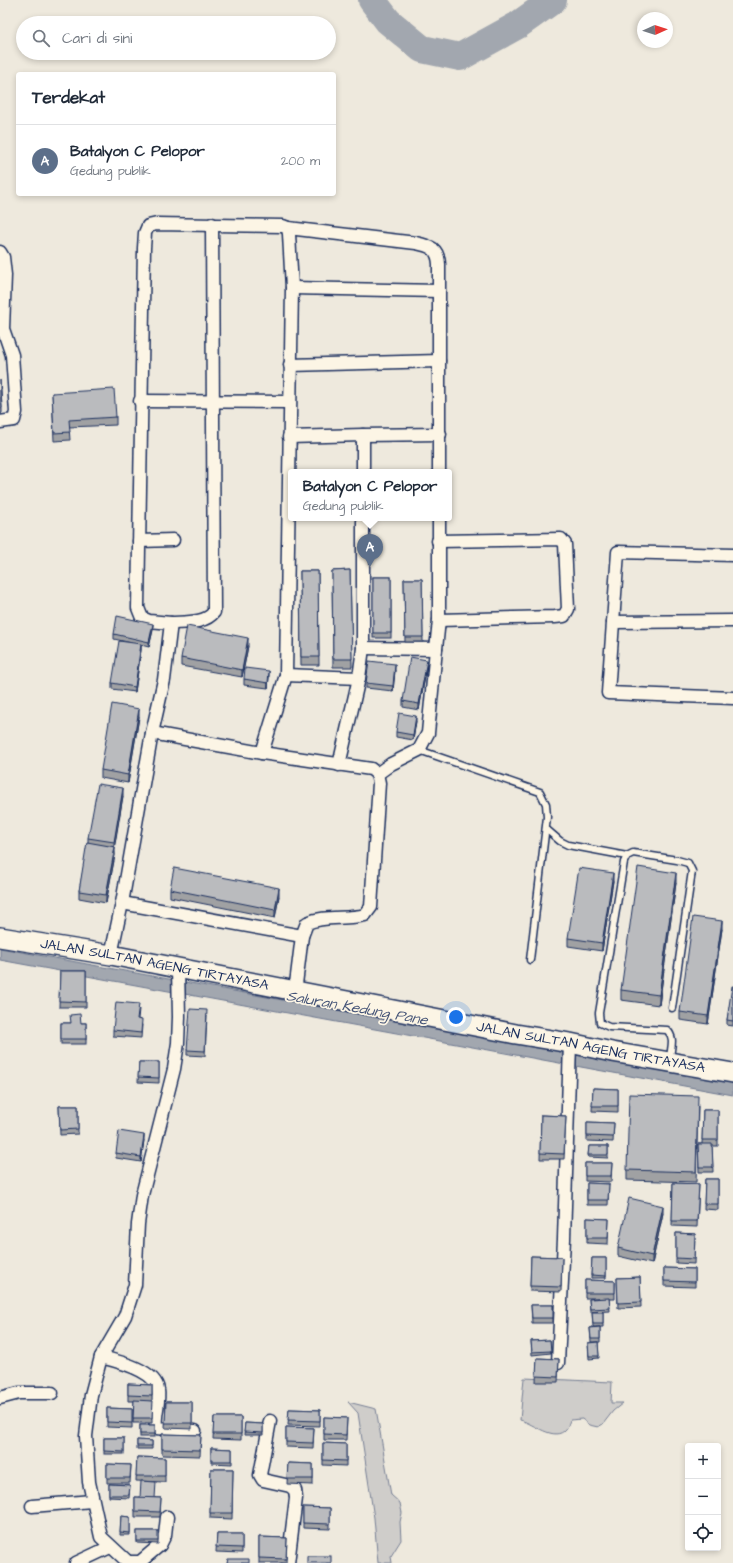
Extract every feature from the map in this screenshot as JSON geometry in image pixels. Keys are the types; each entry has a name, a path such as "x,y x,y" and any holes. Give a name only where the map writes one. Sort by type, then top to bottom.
{"main road":[{"name":"JALAN SULTAN AGENG TIRTAYASA","path":"0,937 110,955 178,973 295,992 571,1046 670,1061 733,1073"}],"street":[{"path":"212,224 214,612 210,618 201,621 171,623 142,618 138,608 140,401 144,233 148,226 157,224 212,224 283,226 288,228 395,240 434,249 439,256 440,469"},
{"path":"288,228 290,234 292,288 289,469"},
{"path":"0,252 3,257 5,275 3,329 12,356 16,412 14,420 0,422"},
{"path":"292,288 439,291"},
{"path":"290,364 440,361"},
{"path":"140,401 212,403 289,402"},
{"path":"289,437 440,434"},
{"path":"362,435 363,469"},
{"path":"262,753 286,675 288,516"},
{"path":"339,765 359,678 363,648 363,521"},
{"path":"377,774 391,764 420,750 428,733 440,620 439,521"},
{"path":"139,541 174,540"},
{"path":"438,540 561,540 565,544 568,609 564,616 440,620"},
{"path":"733,555 618,552 608,693 733,698"},
{"path":"613,622 733,621"},
{"path":"110,955 122,903 152,733 164,680 171,623"},
{"path":"363,648 436,649"},
{"path":"286,675 359,678"},
{"path":"152,733 262,753 370,769 377,774 380,783 370,907 365,915 357,917 316,919 306,923 302,936 295,992"},
{"path":"122,903 302,936"},
{"path":"167,1517 165,1535 160,1545 136,1562 110,1547 101,1537 92,1501 89,1482 86,1436 91,1395 101,1357 125,1316 135,1285 138,1224 142,1195 174,1069 178,1036 178,973"},
{"path":"558,1363 571,1046"},
{"path":"101,1357 134,1367 154,1380 158,1389 155,1421 156,1428 196,1431"},
{"path":"0,1398 19,1393 52,1393"},
{"path":"270,1421 260,1475 263,1480 290,1486 295,1490 296,1498 288,1563"},
{"path":"32,1506 92,1501"},
{"path":"76,1563 110,1547"}],"lane":[{"path":"420,750 540,792 546,804 546,830 530,960"},
{"path":"546,830 560,841 568,845 627,856"},
{"path":"670,1061 673,1040 671,1034 667,1030 609,1027 600,1023 599,1014 624,862 627,856 633,853 688,863 692,871 672,1008"}],"shaded area":[{"path":"0,948 733,1083 733,1095 0,960"},
{"path":"524,1378 612,1382 611,1403 623,1403 613,1411 603,1424 598,1427 589,1425 582,1419 570,1420 567,1428 561,1433 550,1433 520,1420"},
{"path":"348,1402 376,1409 391,1495 400,1503 402,1513 400,1522 401,1540 391,1556 392,1563 378,1563 374,1518 358,1413"}],"building":[{"path":"1,389 2,408 0,408"},
{"path":"114,389 116,417 69,420 70,432 54,433 52,393"},
{"path":"350,570 352,659 333,659 332,571"},
{"path":"300,571 318,571 319,657 301,657"},
{"path":"373,577 391,577 391,633 373,633"},
{"path":"404,579 422,579 423,637 405,637"},
{"path":"117,616 153,624 149,642 114,634"},
{"path":"187,626 248,638 242,670 181,658"},
{"path":"119,641 141,644 135,687 112,683"},
{"path":"410,657 427,660 419,704 403,701"},
{"path":"369,661 395,664 393,686 366,683"},
{"path":"245,668 269,671 268,683 244,679"},
{"path":"112,704 139,709 128,775 101,770"},
{"path":"399,713 416,716 413,735 396,732"},
{"path":"98,784 123,788 114,842 88,838"},
{"path":"87,842 115,847 106,895 79,891"},
{"path":"638,867 676,873 659,995 621,990"},
{"path":"174,868 279,888 275,910 170,889"},
{"path":"579,868 613,873 602,943 568,938"},
{"path":"693,917 722,921 708,1016 680,1012"},
{"path":"60,971 86,971 86,1002 59,1001"},
{"path":"733,986 733,1021 727,1020"},
{"path":"116,1002 139,1004 137,1019 142,1020 141,1033 113,1030"},
{"path":"190,1009 207,1010 205,1051 187,1050"},
{"path":"80,1014 81,1023 86,1023 86,1039 61,1039 61,1023 71,1023 70,1015"},
{"path":"139,1062 159,1062 159,1078 138,1077"},
{"path":"593,1088 618,1089 618,1106 592,1106"},
{"path":"629,1094 698,1096 696,1172 627,1170"},
{"path":"59,1106 78,1106 78,1129 60,1130"},
{"path":"703,1110 718,1110 718,1140 702,1140"},
{"path":"541,1115 566,1116 564,1154 540,1153"},
{"path":"587,1122 614,1123 613,1137 587,1136"},
{"path":"119,1131 144,1135 141,1157 116,1153"},
{"path":"698,1144 712,1144 713,1167 699,1167"},
{"path":"589,1146 608,1146 608,1155 588,1155"},
{"path":"585,1163 612,1163 611,1176 585,1176"},
{"path":"705,1179 718,1179 718,1204 704,1204"},
{"path":"587,1183 609,1184 608,1200 587,1200"},
{"path":"673,1183 699,1184 697,1221 672,1221"},
{"path":"629,1198 663,1206 652,1256 618,1248"},
{"path":"587,1218 609,1219 608,1238 587,1238"},
{"path":"676,1233 695,1234 694,1259 676,1258"},
{"path":"531,1256 562,1257 561,1287 530,1286"},
{"path":"592,1258 606,1258 606,1276 591,1275"},
{"path":"664,1268 695,1269 695,1282 664,1281"},
{"path":"640,1277 641,1302 618,1303 617,1278"},
{"path":"585,1280 615,1281 615,1293 585,1293"},
{"path":"609,1298 610,1308 590,1309 589,1299"},
{"path":"531,1305 553,1305 553,1318 532,1318"},
{"path":"592,1312 603,1312 603,1324 593,1324"},
{"path":"600,1327 600,1339 591,1339 590,1328"},
{"path":"550,1340 551,1351 532,1352 531,1341"},
{"path":"598,1342 599,1356 589,1356 588,1343"},
{"path":"537,1358 559,1359 558,1377 536,1376"},
{"path":"128,1384 152,1385 152,1396 128,1395"},
{"path":"134,1400 153,1401 152,1418 133,1418"},
{"path":"166,1402 192,1402 192,1423 165,1423"},
{"path":"107,1408 132,1409 132,1423 107,1422"},
{"path":"289,1409 320,1410 320,1421 288,1420"},
{"path":"214,1417 241,1417 241,1434 213,1434"},
{"path":"324,1417 347,1418 346,1435 324,1434"},
{"path":"245,1423 263,1424 263,1433 244,1432"},
{"path":"140,1425 155,1425 155,1434 140,1434"},
{"path":"286,1427 314,1428 313,1443 286,1442"},
{"path":"162,1434 201,1435 200,1450 162,1449"},
{"path":"104,1438 124,1438 124,1452 104,1451"},
{"path":"137,1440 152,1441 152,1446 137,1446"},
{"path":"323,1443 346,1444 346,1461 323,1460"},
{"path":"211,1448 232,1449 232,1461 211,1461"},
{"path":"137,1457 165,1458 165,1476 136,1476"},
{"path":"288,1463 313,1464 313,1479 287,1479"},
{"path":"107,1464 131,1465 130,1478 107,1478"},
{"path":"211,1469 233,1469 232,1513 210,1513"},
{"path":"141,1481 156,1482 155,1498 140,1498"},
{"path":"109,1484 130,1485 129,1495 109,1495"},
{"path":"135,1497 161,1498 160,1512 135,1511"},
{"path":"303,1507 330,1508 330,1524 303,1523"},
{"path":"121,1516 130,1517 130,1533 120,1532"},
{"path":"137,1531 158,1531 158,1541 137,1541"},
{"path":"217,1534 242,1534 242,1548 216,1547"},
{"path":"259,1537 287,1538 286,1559 259,1558"},
{"path":"307,1556 331,1556 331,1563 307,1563"},
{"path":"228,1559 249,1559 249,1563 227,1563"}],"waterway":[{"path":"372,0 388,21 422,49 460,57 518,25 553,0"}],"place":[{"name":"Batalyon C Pelopor","path":"370,567"}],"water label":[{"name":"Saluran Kedung Pane","path":"357,1008"}]}
